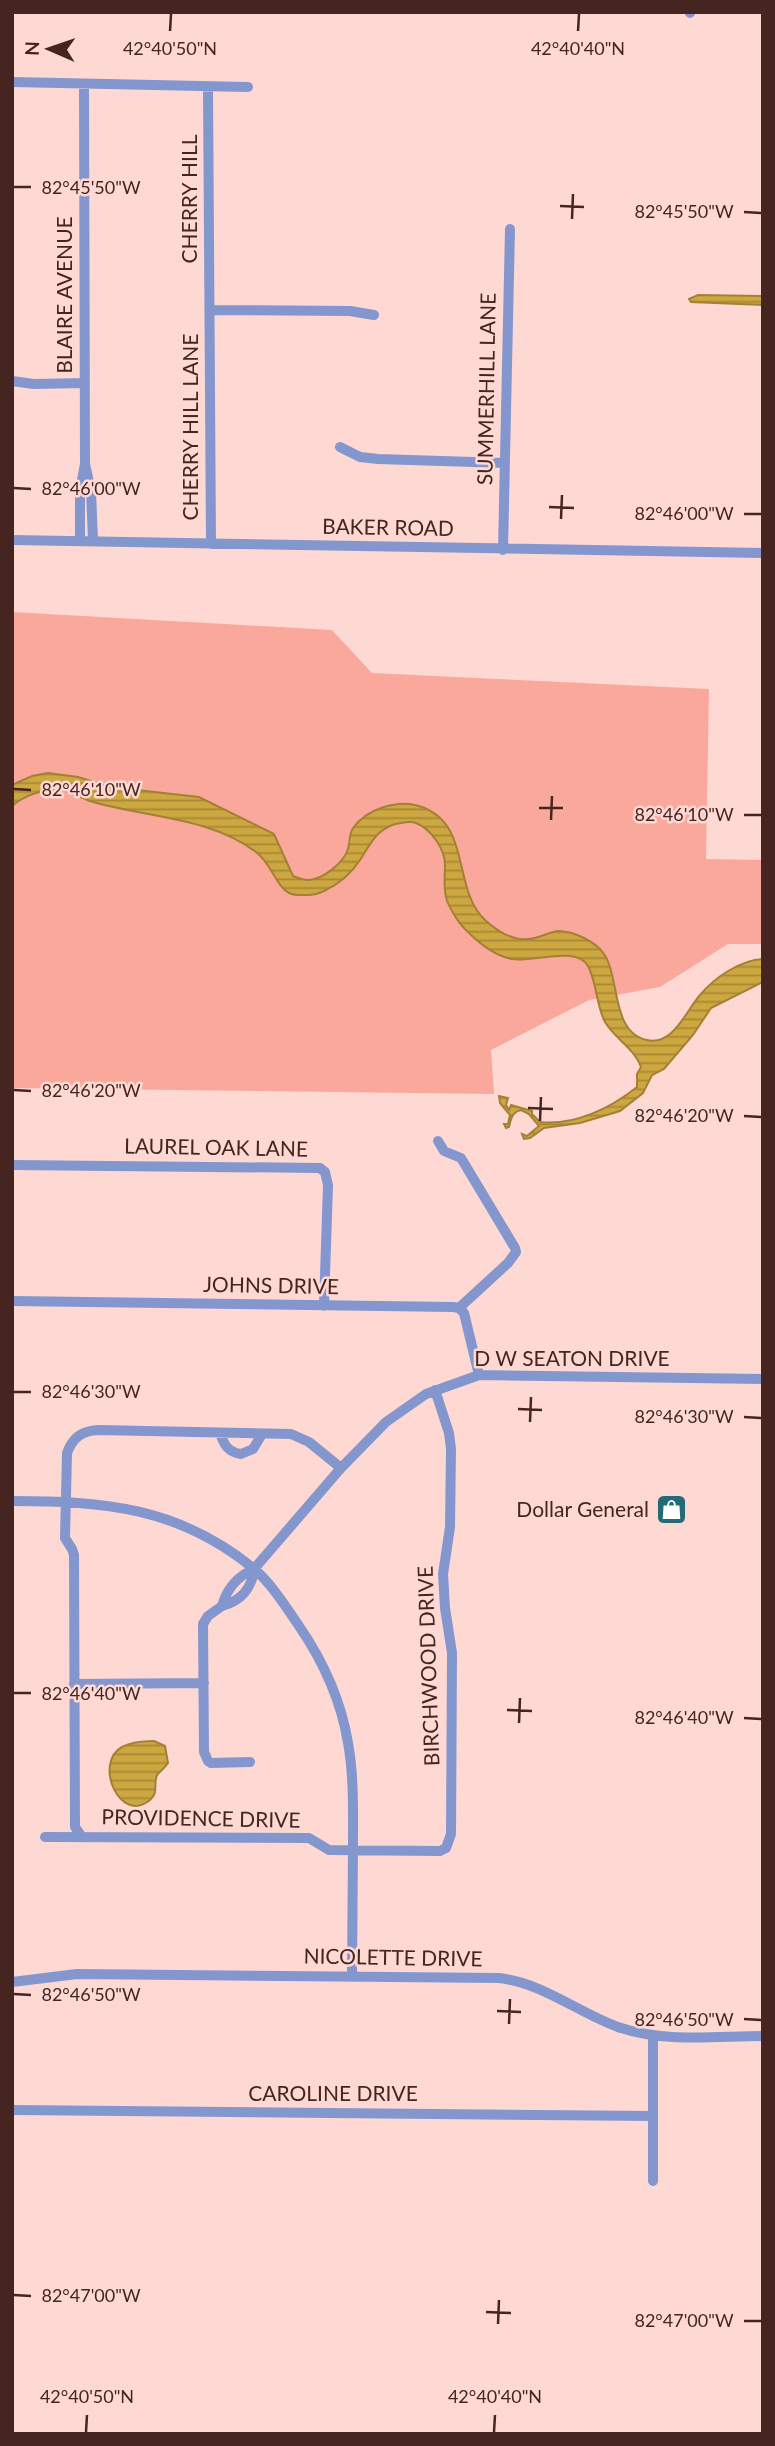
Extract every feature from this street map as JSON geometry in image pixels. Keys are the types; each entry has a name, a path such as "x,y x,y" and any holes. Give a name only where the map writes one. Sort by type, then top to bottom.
{"street":[{"path":"12,82 248,88"},
{"name":"BLAIRE AVENUE","path":"80,540 80,490 85,464 84,84"},
{"name":"CHERRY HILL","path":"208,87 210,310"},
{"name":"SUMMERHILL LANE","path":"503,550 510,229"},
{"path":"210,310 350,311 374,315"},
{"name":"CHERRY HILL LANE","path":"210,310 211,544"},
{"path":"12,381 34,384 85,383"},
{"path":"340,447 360,457 378,459 505,463"},
{"name":"BLAIRE AVENUE","path":"85,464 91,491 93,541"},
{"name":"BAKER ROAD","path":"12,540 763,553"},
{"path":"438,1141 444,1150 461,1157 515,1248 512,1258 459,1308 464,1313 479,1375"},
{"name":"LAUREL OAK LANE","path":"12,1164 320,1168 326,1175 328,1185 324,1306"},
{"name":"JOHNS DRIVE","path":"12,1301 459,1308"},
{"name":"D W SEATON DRIVE","path":"250,1762 211,1763 205,1756 203,1624 208,1616 222,1606 226,1594 242,1574 254,1569 341,1468 386,1422 412,1402 435,1390 479,1375 763,1379"},
{"name":"BIRCHWOOD DRIVE","path":"353,1850 440,1851 446,1848 451,1834 452,1653 443,1574 450,1527 451,1449 449,1433 435,1390"},
{"path":"82,1837 75,1827 74,1555 65,1538 64,1501 69,1448 76,1437 85,1432 299,1436 316,1446 341,1468"},
{"path":"220,1433 229,1450 241,1454 253,1449 262,1434"},
{"path":"12,1501 64,1501 127,1508 195,1530 254,1569 289,1611 326,1670 338,1704 351,1764 352,1977"},
{"path":"74,1684 204,1682"},
{"name":"PROVIDENCE DRIVE","path":"45,1837 309,1838 329,1850 353,1850"},
{"name":"NICOLETTE DRIVE","path":"12,1982 77,1974 512,1980 537,1987 617,2026 653,2036 763,2036"},
{"path":"653,2036 653,2181"},
{"name":"CAROLINE DRIVE","path":"12,2110 653,2116"}],"shaded area":[{"path":"698,295 763,296 763,305 691,302 689,299"},
{"path":"12,612 332,630 372,673 709,689 706,859 763,860 763,944 728,944 660,987 589,1000 491,1050 494,1094 12,1088"},
{"path":"48,773 78,777 110,787 199,797 274,834 293,876 306,880 320,877 338,865 346,854 353,828 366,816 392,805 419,806 436,814 447,826 455,841 468,891 485,920 510,937 532,939 564,931 596,945 609,964 627,1027 635,1035 647,1040 664,1038 672,1033 706,989 737,966 763,959 763,982 711,1008 693,1035 664,1069 652,1075 643,1093 620,1111 580,1123 544,1128 524,1139 522,1134 527,1136 539,1126 529,1114 521,1110 514,1114 509,1127 506,1128 504,1124 508,1124 510,1115 500,1103 499,1096 508,1098 506,1105 509,1110 511,1105 532,1111 540,1122 566,1121 592,1114 627,1095 637,1087 637,1074 641,1067 605,1022 591,973 582,960 564,956 512,959 488,949 465,929 447,901 445,865 440,846 422,826 410,822 386,828 376,836 349,874 340,882 316,894 294,895 284,890 266,862 256,852 218,831 176,819 111,807 60,789 33,794 12,806 12,785 32,776"},
{"path":"154,1741 165,1746 168,1763 157,1775 153,1797 139,1806 129,1805 120,1798 110,1777 114,1755 126,1745"}],"place":[{"name":"Dollar General","path":"672,1510"}]}
